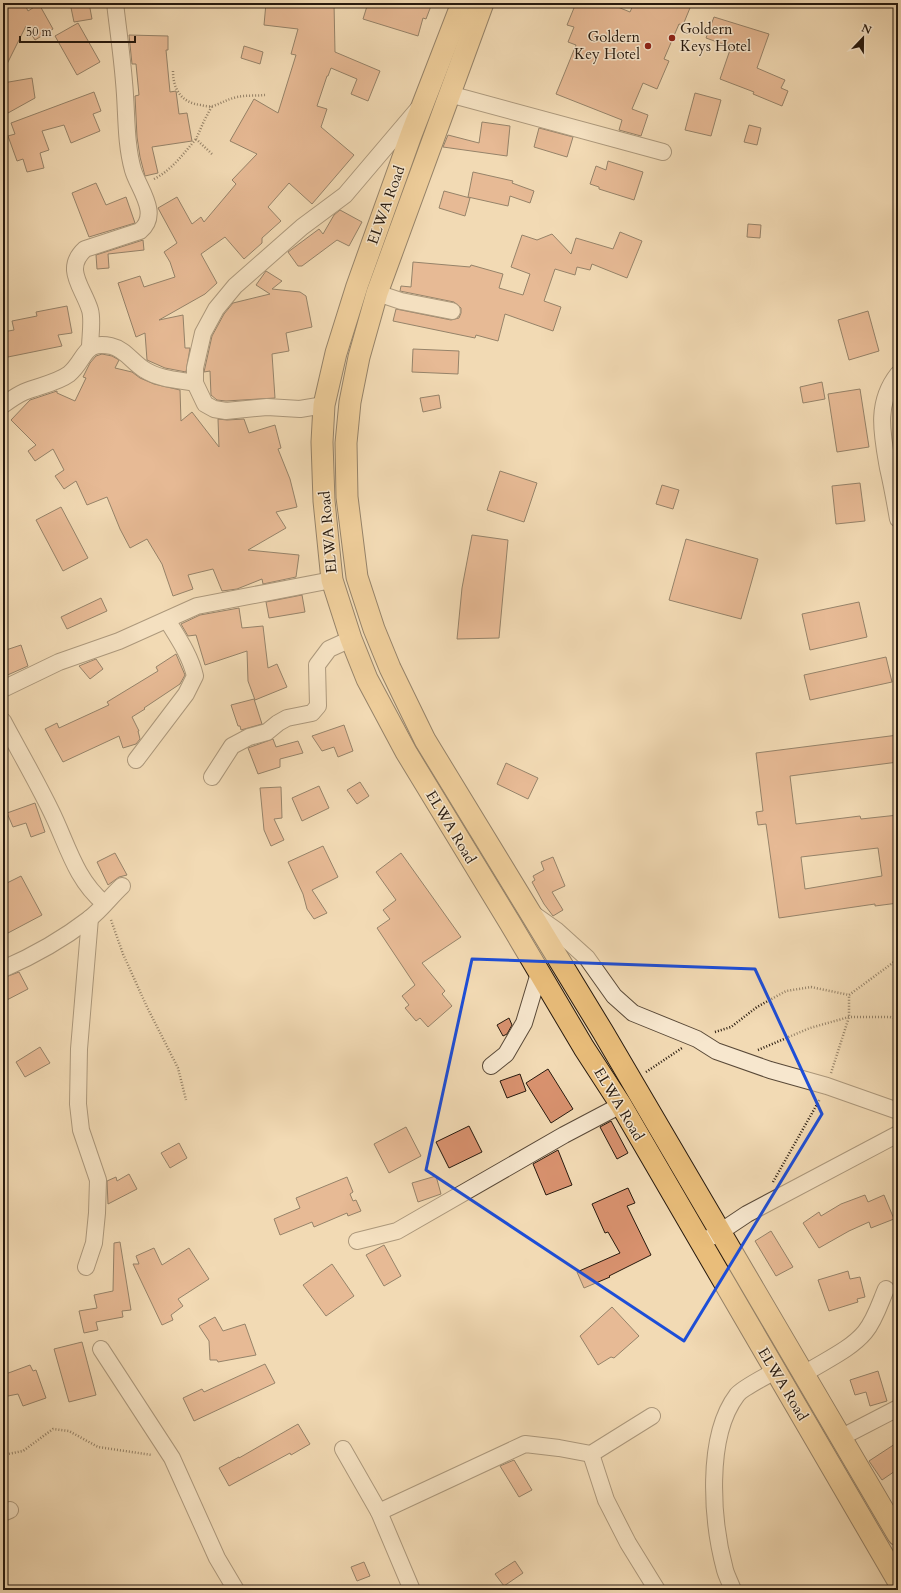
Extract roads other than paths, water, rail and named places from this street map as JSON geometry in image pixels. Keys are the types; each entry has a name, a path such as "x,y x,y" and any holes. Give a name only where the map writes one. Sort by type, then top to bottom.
{"main road":[{"name":"ELWA Road","path":"462,3 423,104 357,286 336,352 324,405 322,442 324,501 332,580 351,639 367,679 406,752 584,1048 620,1105 898,1581"},
{"name":"ELWA Road","path":"483,3 377,293 358,357 350,402 346,443 347,497 357,577 374,629 390,668 425,740 530,911 632,1082 898,1535"}],"street":[{"path":"3,405 22,393 68,375 76,368 90,348 91,312 74,271 74,262 85,248 140,231 145,227 149,213 147,202 139,187 133,170 129,145 124,82 115,3"},
{"path":"450,94 663,152"},
{"path":"324,405 300,409 267,407 226,411 214,409 205,404 195,383 194,368 198,349 203,334 216,309 235,286 302,227 345,195 411,116 423,104"},
{"path":"377,293 401,301 452,311"},
{"path":"90,348 98,345 112,346 124,352 144,370 152,374 195,383"},
{"path":"898,374 890,384 885,398 881,430 898,519"},
{"path":"3,689 59,662 119,640 197,606 332,580"},
{"path":"136,760 186,694 196,676 193,666 183,646 167,620"},
{"path":"212,777 232,746 249,736 267,732 287,718 312,713 318,706 317,665 329,649 351,639"},
{"path":"3,721 33,774 52,813 73,864 94,894 104,903"},
{"path":"3,969 36,953 90,918 122,886"},
{"path":"530,911 556,930 587,958 614,996 633,1013 697,1039 716,1051 770,1070 827,1086 898,1111"},
{"path":"86,1267 94,1243 98,1180 81,1130 78,1104 79,1049 90,918"},
{"path":"490,1066 506,1054 524,1023 539,973"},
{"path":"357,1241 397,1231 564,1135 620,1105"},
{"path":"700,1243 747,1214 898,1134"},
{"path":"804,1374 853,1344 874,1318 886,1289"},
{"path":"101,1349 172,1458 217,1558 236,1590"},
{"path":"733,1590 725,1571 715,1515 716,1457 721,1426 737,1394 775,1371"},
{"path":"840,1438 898,1408"},
{"path":"379,1512 525,1444 591,1454 652,1416"},
{"path":"344,1449 379,1512 412,1590"},
{"path":"591,1454 606,1500 628,1543 657,1590"}],"place":[{"name":"Goldern Keys Hotel","path":"672,38"},
{"name":"Goldern Key Hotel","path":"648,46"}]}
